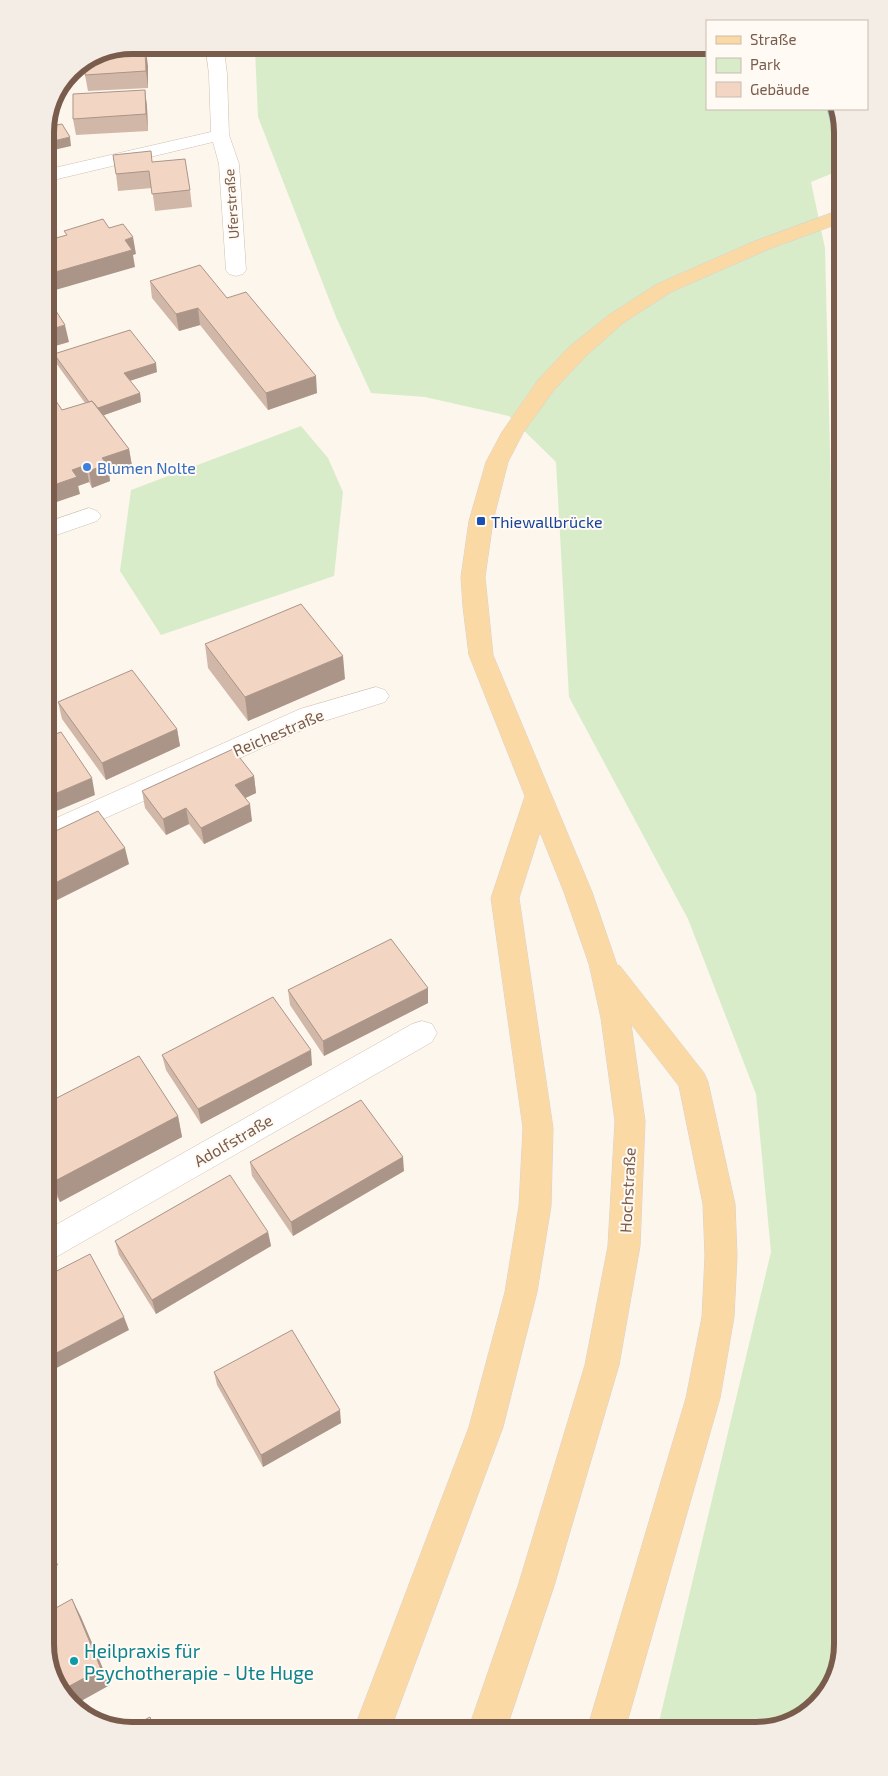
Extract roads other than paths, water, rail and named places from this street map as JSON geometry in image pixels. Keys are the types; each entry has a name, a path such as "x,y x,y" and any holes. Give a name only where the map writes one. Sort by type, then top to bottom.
{"main road":[{"name":"Hochstraße","path":"490,1722 536,1586 602,1365 624,1246 630,1121 616,1018 603,964 578,892 481,655 473,577 481,521 497,462 513,432 546,386 577,352 616,319 664,288 762,245 834,218"},
{"path":"374,1722 486,1427 521,1292 535,1206 538,1128 506,898 538,797"},
{"path":"603,964 693,1082 719,1204 720,1256 718,1317 703,1398 608,1722"}],"street":[{"name":"Uferstraße","path":"216,54 220,135 229,164 236,270"},
{"path":"54,174 220,135"},
{"path":"54,528 89,516"},
{"name":"Reichestraße","path":"54,831 309,716 376,696"},
{"name":"Adolfstraße","path":"54,1242 422,1033"}],"water":[{"path":"827,110 831,110 833,117 834,134"}],"place":[{"name":"Blumen Nolte","path":"87,467"},
{"name":"Thiewallbrücke","path":"481,521"},
{"name":"Heilpraxis für Psychotherapie - Ute Huge","path":"74,1661"}]}
